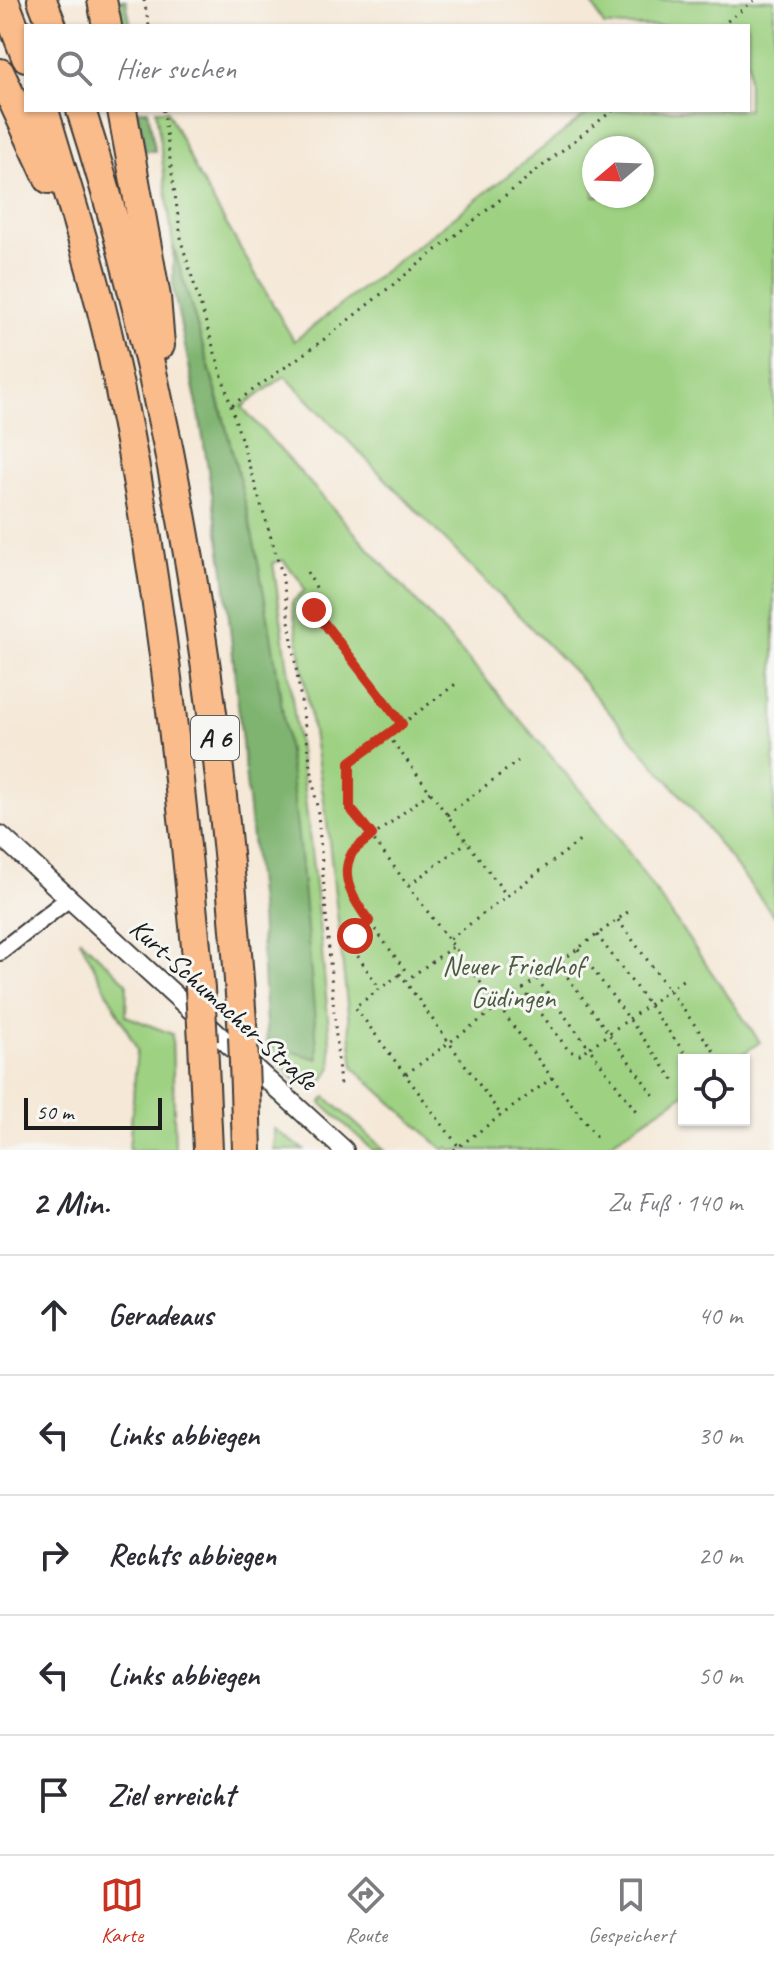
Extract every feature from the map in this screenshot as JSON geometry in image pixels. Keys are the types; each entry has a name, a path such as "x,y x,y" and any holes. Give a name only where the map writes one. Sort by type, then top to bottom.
{"highway":[{"path":"4,0 24,52"},
{"path":"42,0 51,24"},
{"path":"102,0 107,24"},
{"name":"A 6","path":"0,73 90,267"},
{"name":"A 6","path":"45,112 90,267 121,399 147,547 174,729 200,989 208,1150"},
{"name":"A 6","path":"82,112 120,240 169,442 188,544 214,721 233,891 247,1150"},
{"path":"122,112 156,297 169,442"}],"street":[{"name":"Kurt-Schumacher-Straße","path":"0,835 344,1150"},
{"path":"0,952 68,899"}],"path":[{"path":"144,0 149,24"},
{"path":"724,24 755,0"},
{"path":"163,112 182,244 282,574 318,814 340,1086"},
{"path":"232,405 322,341 610,112"},
{"path":"307,572 317,589 314,610 402,724"},
{"path":"457,683 350,762 350,808 597,1138"},
{"path":"387,735 507,896"},
{"path":"447,815 518,761"},
{"path":"430,792 353,852 348,867 352,898 405,970 355,1007 459,1147"},
{"path":"450,939 581,840"},
{"path":"409,885 467,842"},
{"path":"406,1074 632,909"},
{"path":"618,920 716,1054"},
{"path":"369,921 359,929 355,952 380,989"},
{"path":"597,935 686,1054"},
{"path":"405,981 454,945"},
{"path":"578,949 676,1083"},
{"path":"558,964 655,1097"},
{"path":"400,974 501,1115"},
{"path":"537,979 636,1111"},
{"path":"523,989 569,1051 580,1054 684,979"},
{"path":"454,1150 552,1078"}],"green space":[{"path":"116,0 126,0 131,24 121,24"},
{"name":"Neuer Friedhof Güdingen","path":"590,0 774,0 774,916 685,800 577,675 285,376 242,407 476,668 608,823 760,1042 743,1054 678,1054 678,1098 600,1150 452,1150 449,1147 444,1150 354,1068 326,813 292,602 305,590 283,560 273,563 307,815 332,1067 315,1085 306,1085 289,1074 267,1045 317,1058 258,566 222,410 173,245 156,112 168,112 198,175 294,341 589,112 750,112 750,24 603,24"},
{"path":"137,112 148,112 155,151 145,151"},
{"path":"173,245 241,486 270,628 295,812 318,1059 267,1045 260,915 224,570 200,419 173,288"},
{"path":"79,938 127,983 126,1016 172,1034 175,1150 129,1150 137,1049"},
{"path":"326,1097 385,1150 373,1150 321,1103"},
{"path":"274,1129 304,1150 274,1150"}],"route":[{"path":"314,610 402,724 350,762 350,808 372,835 353,852 348,867 352,898 369,921 355,936"}]}
